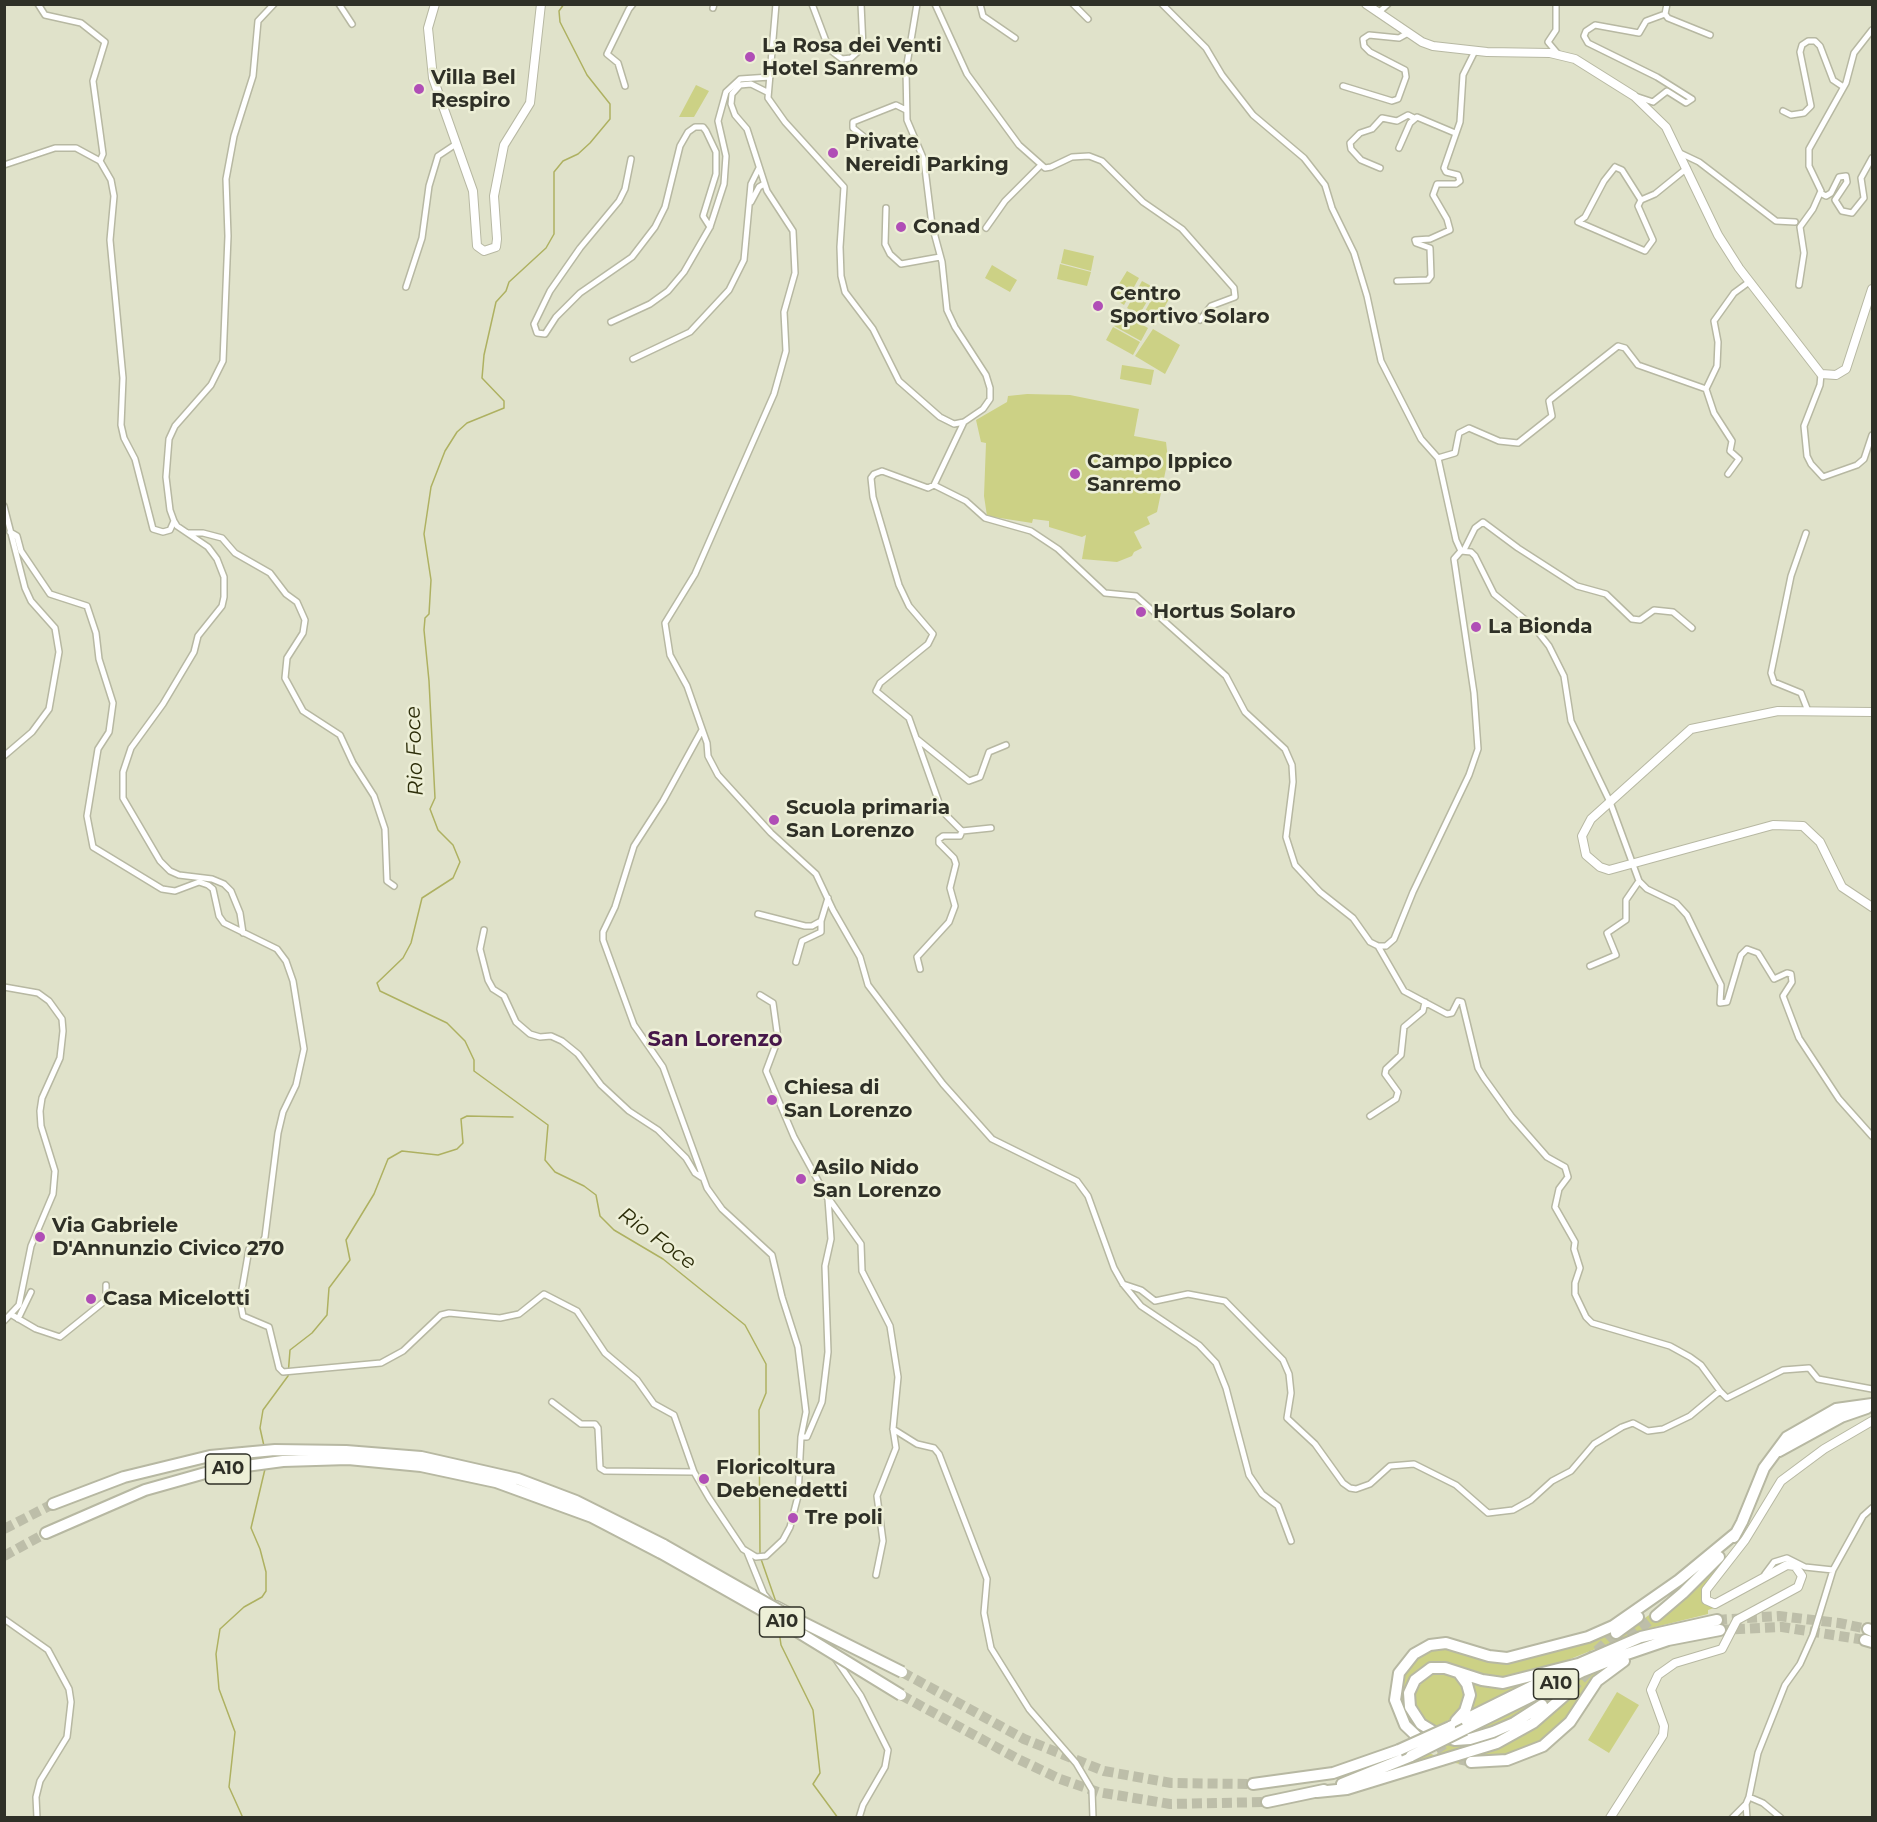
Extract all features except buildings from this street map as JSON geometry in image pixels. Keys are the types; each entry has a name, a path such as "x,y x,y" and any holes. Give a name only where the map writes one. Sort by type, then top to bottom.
{"highway":[{"path":"1656,1616 1709,1567 1736,1533 1764,1468 1793,1433 1836,1409 1872,1405"},
{"name":"A10","path":"53,1504 133,1474 210,1456 275,1450 310,1450 486,1470 544,1488 614,1518 901,1695"},
{"name":"A10","path":"46,1533 145,1490 216,1470 321,1459 421,1462"},
{"path":"1437,1743 1428,1746 1421,1741 1405,1725 1397,1709 1396,1681 1402,1666 1414,1654 1430,1646 1446,1643 1489,1656 1516,1657 1588,1636 1613,1626 1670,1586 1736,1533"},
{"name":"A10","path":"662,1549 902,1672"},
{"path":"1616,1633 1709,1567"},
{"name":"A10","path":"1253,1784 1333,1773 1399,1750 1578,1664 1641,1637 1719,1625 1650,1646 1583,1671 1411,1756 1317,1792 1267,1802"},
{"path":"1471,1762 1507,1760 1543,1746 1570,1722 1592,1688 1607,1671 1650,1646"},
{"path":"1542,1705 1514,1723 1479,1737 1455,1740 1427,1729 1413,1714 1409,1693 1414,1680 1431,1668 1445,1668 1492,1683 1513,1683 1578,1664"},
{"path":"1450,1727 1465,1712 1470,1701 1467,1684 1459,1672"},
{"path":"1317,1792 1347,1789 1497,1743 1533,1723 1571,1690"}],"main road":[{"path":"435,4 428,28 430,60 436,89 474,191 477,246 484,251 491,251 496,247 494,196 504,145 530,103 541,4"},
{"path":"1366,4 1408,33 1433,46 1475,51 1559,55 1588,64 1634,96 1660,119 1680,153 1718,235 1749,282 1821,374 1836,375 1846,369 1872,289"},
{"path":"1872,712 1767,712 1691,729 1585,827 1582,846 1592,862 1609,870 1773,825 1803,826 1814,834 1842,887 1872,907"},
{"path":"1610,1818 1663,1735 1661,1716 1652,1699 1653,1682 1664,1668 1722,1649 1737,1620 1794,1590 1802,1580 1801,1572 1791,1565 1765,1574 1718,1603 1712,1604 1706,1600 1706,1590 1745,1540 1780,1481 1824,1449 1872,1421"}],"street":[{"path":"38,4 45,15 81,23 105,42 93,81 103,154 100,161"},
{"path":"4,165 55,148 76,148 100,161 111,180 114,196 110,240 123,378 121,411 124,438 135,459 153,529 163,532 170,530 174,521 166,477 169,439 175,426 211,385 223,361 228,236 226,179 234,136 253,76 258,21 274,4"},
{"path":"339,4 352,24"},
{"path":"625,86 618,63 607,54 633,4"},
{"path":"776,4 767,92 770,103 785,122 844,187 841,276 848,297 873,328 899,381 945,420 954,424 964,422 983,409 990,399 990,388 986,375 955,327 948,310 940,257 932,225 924,160 908,125 906,70 917,4"},
{"path":"812,4 829,49 842,59 851,58 863,47 861,4"},
{"path":"935,4 967,74 1006,129 1041,165 1051,167 1072,157 1089,156 1102,161 1143,202 1182,230 1237,294 1235,297 1211,306 1200,320"},
{"path":"980,4 983,16 1015,38"},
{"path":"1073,4 1088,19"},
{"path":"1162,4 1201,42 1252,116 1304,158 1325,185 1332,208 1353,253 1367,296 1381,361 1421,439 1438,458 1456,540 1462,550 1471,552 1479,560 1494,594 1534,627 1549,646 1564,676 1571,722 1610,802 1640,881 1647,889 1669,898 1687,915 1717,977 1721,1004 1727,1002 1741,955 1748,948 1758,953 1774,979 1777,980 1787,973 1791,974 1792,982 1783,996 1799,1038 1839,1099 1872,1136"},
{"path":"1378,13 1388,4"},
{"path":"1556,4 1556,30 1548,42 1559,55"},
{"path":"1665,14 1667,4"},
{"path":"1665,14 1673,21 1710,36"},
{"path":"1634,96 1653,102 1668,91 1686,103 1692,99 1586,40 1586,31 1591,26 1602,26 1635,34 1646,21 1665,14"},
{"path":"1872,30 1854,53 1846,83 1842,86 1808,154 1809,166 1820,193 1826,196 1831,194 1839,177 1846,177 1847,182 1835,200 1842,211 1852,213 1864,198 1861,178 1872,158"},
{"path":"1343,86 1392,101 1398,99 1406,77 1405,70 1370,52 1364,46 1363,39 1369,35 1399,38 1408,33"},
{"path":"1783,111 1791,115 1804,113 1811,106 1800,52 1802,45 1808,41 1815,41 1821,46 1833,80 1842,86"},
{"path":"1397,281 1428,280 1431,276 1430,249 1416,243 1415,240 1430,239 1450,230 1447,219 1433,195 1437,184 1456,184 1460,181 1458,175 1446,172 1444,168 1461,112 1463,75 1475,51"},
{"path":"610,322 650,304 668,291 684,272 710,227 724,184 726,156 718,121 726,92 740,79 770,77"},
{"path":"767,92 751,84 744,84 735,90 731,104 735,115 747,129 764,184 793,231 795,273 784,312 786,351 783,368 695,574 664,623 670,655 687,686 708,756 718,775 771,833 816,874 860,957 868,985 954,1098 992,1139 1064,1173 1083,1188 1114,1268 1124,1284 1141,1306 1199,1345 1216,1364 1226,1388 1249,1475 1262,1494 1278,1506 1291,1541"},
{"path":"868,147 868,140 853,128 854,122 896,105 906,110"},
{"path":"1380,168 1361,160 1351,149 1350,143 1359,133 1372,129 1382,118 1397,121 1408,115 1455,133"},
{"path":"1399,148 1414,118"},
{"path":"630,159 625,189 620,201 580,248 550,291 535,320 534,330 537,333 545,334 572,300 623,264 649,235 665,207 680,146 688,132 695,127 706,131 716,152 716,174 703,216 710,227"},
{"path":"406,287 422,238 429,186 438,156 456,144"},
{"path":"1680,153 1699,162 1776,221 1795,222"},
{"path":"986,228 1005,201 1041,165"},
{"path":"1641,200 1622,170 1615,167 1604,181 1585,217 1578,222 1645,251 1653,240 1638,206 1641,200 1655,194 1687,168"},
{"path":"633,359 690,333 729,290 744,260 752,178 759,168"},
{"path":"750,204 759,187 764,184"},
{"path":"1799,285 1804,253 1800,226 1820,193"},
{"path":"885,208 885,244 890,255 901,264 940,257"},
{"path":"1728,474 1739,459 1730,451 1732,441 1714,413 1706,390 1717,366 1718,342 1714,321 1734,292 1749,282"},
{"path":"1438,458 1455,453 1459,433 1470,428 1499,441 1518,443 1552,416 1548,401 1618,346 1625,348 1643,367 1706,390"},
{"path":"1821,374 1820,385 1804,426 1805,446 1811,464 1823,477 1857,465 1864,459 1872,435"},
{"path":"934,486 964,422"},
{"path":"962,831 942,811 909,718 879,695 876,687 928,644 933,634 909,606 899,585 873,498 871,478 882,471 928,488 934,486 966,501 985,518 1031,531 1058,549 1105,593 1136,597 1226,676 1245,712 1286,749 1292,765 1293,782 1286,837 1295,865 1320,892 1353,918 1370,942 1378,946 1386,946 1394,939 1413,892 1469,776 1478,749 1474,693 1454,559 1475,528 1483,522 1577,586 1606,594 1632,619 1640,620 1654,610 1672,612 1692,628"},
{"path":"4,506 25,588 31,601 55,628 59,652 49,709 32,732 4,756"},
{"path":"174,521 208,547 217,559 224,577 222,606 202,629 194,652 131,748 125,762 122,784 127,807 160,861 170,871 179,875 224,884 231,891 240,913 243,933"},
{"path":"10,532 16,536 21,551 50,594 87,606 96,633 99,659 113,703 109,732 98,749 87,816 93,847 162,889 175,891 202,880"},
{"path":"187,533 203,533 222,538 235,553 270,573 286,594 297,603 305,620 303,633 287,658 285,678 303,711 340,735 353,763 374,796 385,829 387,880 394,886"},
{"path":"1806,533 1791,576 1771,673 1773,682 1801,693 1808,711"},
{"path":"702,730 663,801 634,846 615,907 603,932 603,940 634,1025 663,1067 702,1178 714,1200 772,1255 802,1366 806,1412 801,1437 801,1483 790,1527 766,1556 756,1557 747,1552"},
{"path":"916,738 969,781 980,777 989,752 1006,746"},
{"path":"962,831 991,828"},
{"path":"920,969 917,957 949,922 955,906 950,888 956,864 954,858 939,843 939,839 943,836 960,836 962,831"},
{"path":"202,880 213,889 219,916 224,923 282,953 293,981 304,1037 296,1085 283,1112 278,1133 265,1237 261,1245 249,1249 240,1301 243,1316 269,1327 279,1368 283,1372 381,1363 403,1351 441,1315 449,1313 507,1317 519,1314 544,1294 577,1311 605,1353 637,1380 654,1404 674,1416 694,1472 722,1521 747,1552 767,1599 794,1612 810,1627 846,1671 861,1696 888,1750 885,1767 863,1805 860,1818"},
{"path":"1590,966 1616,955 1607,933 1625,922 1626,900 1640,881"},
{"path":"796,962 802,941 821,932 821,921 828,898"},
{"path":"758,914 805,926 812,926 821,921"},
{"path":"484,930 480,949 488,980 493,989 504,996 516,1022 530,1034 540,1037 551,1036 562,1041 578,1054 601,1085 629,1111 658,1130 702,1178"},
{"path":"1378,946 1404,991 1447,1014 1452,1013 1458,1001 1461,1002 1478,1068 1484,1078 1512,1117 1547,1156 1565,1167 1568,1177 1558,1189 1555,1207 1575,1242 1574,1249 1580,1268 1575,1283 1575,1294 1586,1317 1592,1323 1670,1346 1690,1357 1701,1365 1727,1398 1783,1370 1801,1367 1814,1371 1818,1379 1872,1389"},
{"path":"4,987 38,993 49,1000 62,1019 63,1031 60,1058 42,1098 40,1111 41,1126 55,1171 53,1194 31,1246 19,1305 4,1321"},
{"path":"760,996 773,1003 777,1022 778,1039 766,1071 794,1137 828,1199 861,1244 862,1271 890,1326 898,1377 893,1429 896,1448 877,1496 883,1541 876,1575"},
{"path":"1370,1116 1396,1099 1398,1092 1385,1074 1386,1068 1401,1055 1404,1027 1423,1011 1425,1002"},
{"path":"801,1437 807,1437 822,1402 828,1341 825,1266 831,1239 828,1199"},
{"path":"1124,1284 1141,1290 1155,1301 1188,1294 1225,1301 1283,1360 1289,1374 1291,1393 1287,1418 1315,1444 1339,1478 1350,1488 1356,1489 1370,1484 1390,1466 1414,1464 1456,1485 1488,1513 1513,1510 1531,1500 1556,1478 1571,1471 1594,1444 1622,1427 1633,1423 1648,1431 1663,1429 1690,1416 1720,1390"},
{"path":"12,1315 36,1329 60,1337 106,1300 106,1285"},
{"path":"18,1319 32,1292"},
{"path":"552,1402 582,1424 596,1424 600,1468 605,1471 694,1472"},
{"path":"893,1429 917,1444 934,1448 939,1454 987,1579 984,1612 991,1648 1029,1709 1076,1763 1092,1790 1093,1818"},
{"path":"1732,1818 1746,1804 1749,1797 1758,1753 1785,1685 1797,1671 1813,1635 1833,1570 1863,1516 1872,1510"},
{"path":"1765,1574 1774,1562 1787,1558 1804,1567 1833,1570"},
{"path":"4,1619 48,1650 69,1689 71,1702 67,1737 40,1781 36,1797 37,1818"},
{"path":"1749,1797 1764,1803 1781,1818"},
{"path":"1746,1804 1747,1818"}],"green space":[{"path":"696,85 709,91 694,117 679,117"},
{"path":"1064,249 1094,256 1091,271 1061,263"},
{"path":"1060,264 1091,272 1087,286 1057,279"},
{"path":"992,265 1017,280 1010,292 985,278"},
{"path":"1127,271 1139,278 1124,305 1111,297"},
{"path":"1142,281 1155,288 1139,315 1127,308"},
{"path":"1156,292 1169,299 1154,326 1141,318"},
{"path":"1121,313 1148,328 1141,341 1114,326"},
{"path":"1113,327 1140,342 1133,355 1106,340"},
{"path":"1153,329 1180,345 1165,374 1135,356"},
{"path":"1122,365 1154,370 1151,385 1120,379"},
{"name":"Campo Ippico Sanremo","path":"1070,395 1139,409 1134,436 1166,442 1168,459 1157,512 1147,517 1150,524 1134,532 1142,548 1134,552 1132,556 1117,562 1082,559 1086,535 1082,537 1049,527 1049,521 1033,519 1032,523 987,516 984,496 986,443 981,442 976,420 1007,402 1008,396"},
{"path":"1729,1556 1701,1593 1705,1604 1714,1608 1708,1610 1708,1614 1643,1630 1530,1675 1502,1680 1427,1666 1411,1679 1418,1726 1424,1732 1418,1735 1399,1707 1399,1678 1422,1651 1446,1646 1482,1658 1613,1629 1619,1636 1652,1613 1657,1621 1689,1596"},
{"path":"1606,1667 1593,1681 1567,1720 1534,1748 1470,1766 1450,1762 1510,1734 1373,1778 1429,1753 1436,1756 1439,1750 1437,1749 1509,1721 1467,1734"},
{"path":"1442,1672 1456,1676 1463,1684 1466,1701 1455,1717 1432,1728 1416,1712 1414,1696 1424,1678"},
{"path":"1468,1678 1516,1685 1529,1683 1468,1714"},
{"path":"1617,1692 1639,1705 1609,1753 1588,1740"}],"waterway":[{"name":"Rio Foce","path":"564,4 559,11 560,22 587,75 610,104 610,119 590,143 578,154 563,161 554,172 554,234 546,248 509,282 506,291 496,302 484,355 482,378 504,401 504,408 467,423 457,432 445,451 431,487 424,534 431,580 429,614 425,618 424,630 435,798 430,809 438,830 453,845 460,862 453,878 422,898 411,943 403,958 377,983 380,991 447,1023 465,1041 474,1060 474,1071 548,1125 545,1160 555,1172 584,1186 596,1195 600,1216 614,1230 663,1259 745,1325 766,1364 766,1393 759,1410 760,1554"},
{"path":"264,1446 260,1428 263,1410 288,1376 290,1350 312,1333 327,1315 329,1288 350,1260 346,1240 374,1194 388,1159 402,1151 438,1155 457,1149 463,1143 461,1119 467,1116 513,1117"},
{"path":"243,1818 229,1787 235,1732 219,1689 216,1654 220,1629 244,1607 262,1597 266,1591 266,1572 251,1528 265,1469"},
{"name":"Rio Foce","path":"761,1559 776,1602"},
{"name":"Rio Foce","path":"778,1624 781,1645 813,1710 820,1773 813,1784 838,1818"}],"tunnel":[{"path":"4,1529 53,1504"},
{"path":"4,1556 46,1533"},
{"path":"1617,1646 1656,1616"},
{"path":"1717,1620 1779,1616 1868,1629"},
{"path":"1720,1630 1782,1627 1865,1640"},
{"path":"1586,1661 1616,1633"},
{"path":"1571,1690 1592,1668"},
{"path":"902,1672 1024,1739 1104,1771 1171,1783 1253,1784"},
{"path":"1542,1705 1567,1680"},
{"path":"901,1695 1016,1758 1060,1779 1098,1792 1170,1804 1267,1802"},
{"path":"1437,1743 1446,1756 1471,1762"}],"place":[{"name":"La Rosa dei Venti Hotel Sanremo","path":"750,57"},
{"name":"Villa Bel Respiro","path":"419,89"},
{"name":"Private Nereidi Parking","path":"833,153"},
{"name":"Conad","path":"901,227"},
{"name":"Centro Sportivo Solaro","path":"1098,306"},
{"name":"Campo Ippico Sanremo","path":"1075,474"},
{"name":"Hortus Solaro","path":"1141,612"},
{"name":"La Bionda","path":"1476,627"},
{"name":"Scuola primaria San Lorenzo","path":"774,820"},
{"name":"Chiesa di San Lorenzo","path":"772,1100"},
{"name":"Asilo Nido San Lorenzo","path":"801,1179"},
{"name":"Via Gabriele D'Annunzio Civico 270","path":"40,1237"},
{"name":"Casa Micelotti","path":"91,1299"},
{"name":"Floricoltura Debenedetti","path":"704,1479"},
{"name":"Tre poli","path":"793,1518"}],"district":[{"name":"San Lorenzo","path":"715,1040"}]}
